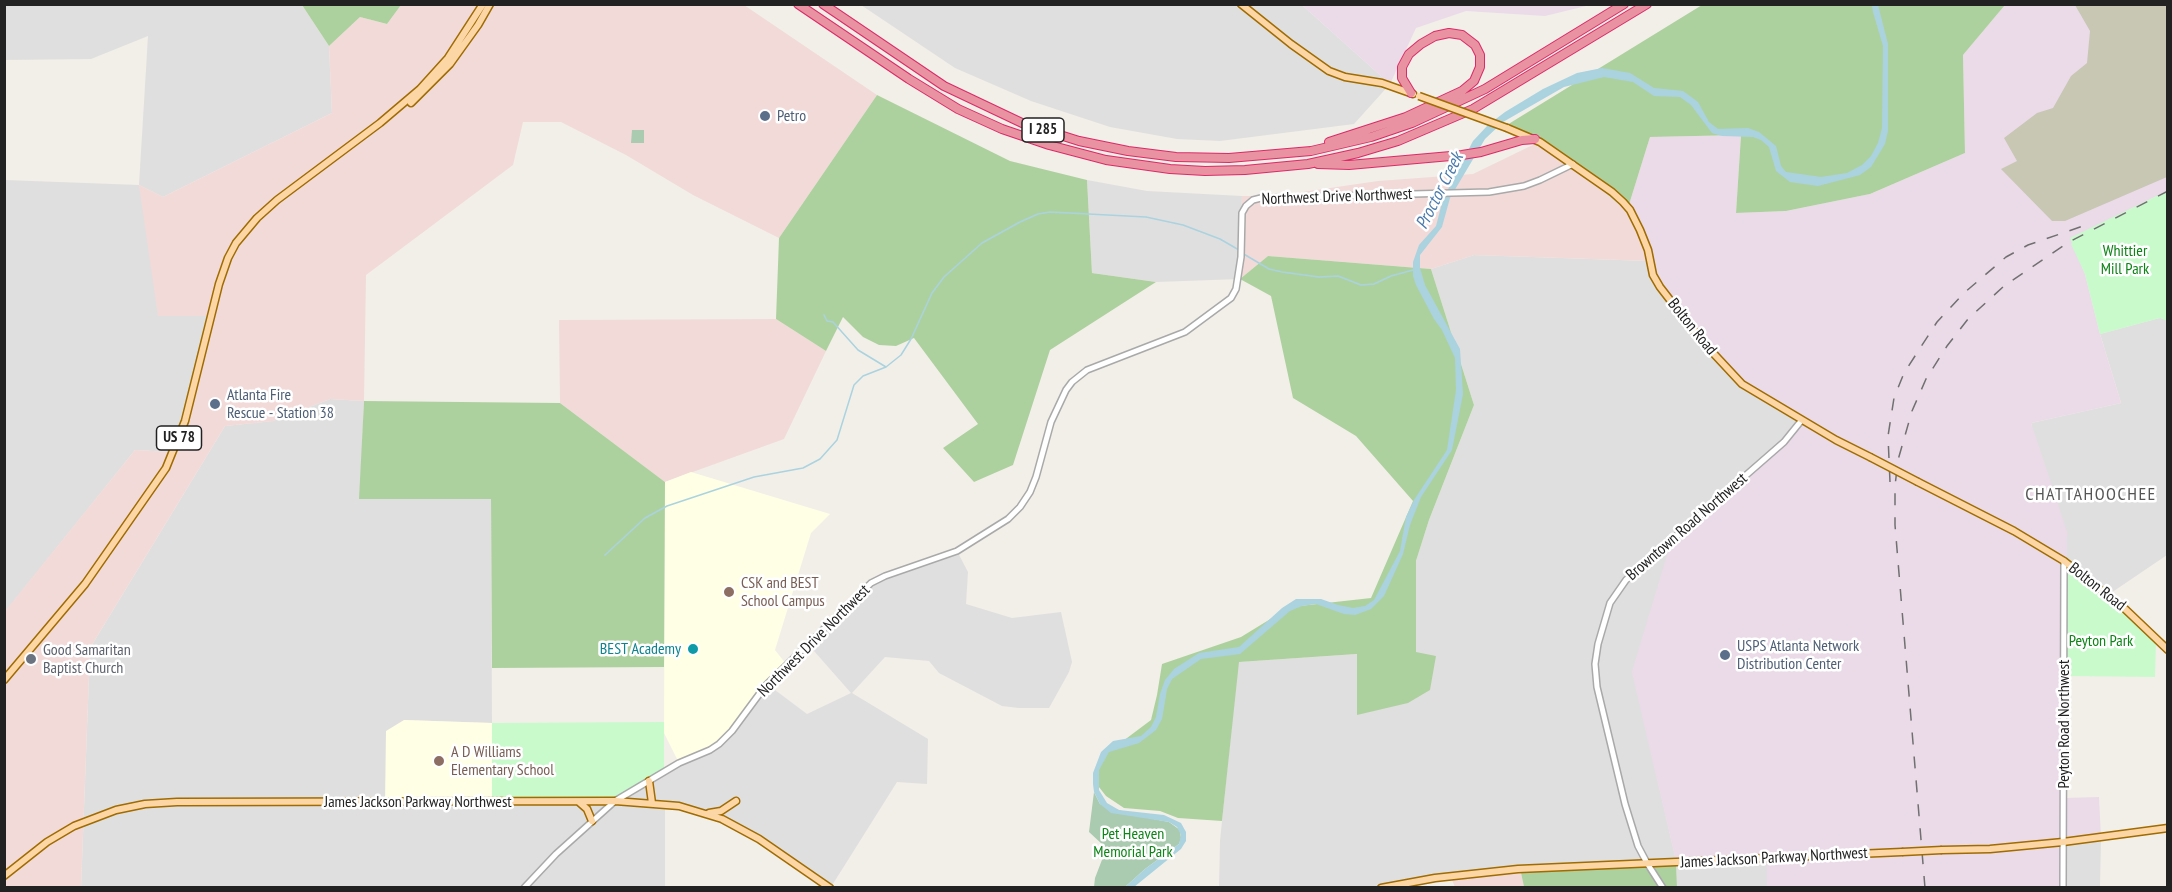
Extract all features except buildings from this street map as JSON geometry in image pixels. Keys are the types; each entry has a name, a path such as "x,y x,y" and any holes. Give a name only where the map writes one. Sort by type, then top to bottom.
{"highway":[{"name":"I 285","path":"798,4 909,79 958,109 1002,129 1049,145 1106,160 1170,169 1245,170 1308,164 1378,147 1455,118 1499,95 1647,4"},
{"name":"I 285","path":"823,4 944,86 1007,117 1056,135 1110,148 1176,157 1246,158 1294,153 1371,137 1412,123 1500,80 1624,4"},
{"path":"1294,153 1406,117 1462,91 1474,81 1480,67 1480,55 1475,45 1462,35 1449,33 1435,36 1421,44 1406,59 1402,67 1402,78 1415,94"},
{"path":"1308,164 1349,165 1451,156 1496,149 1522,140 1535,139"}],"main road":[{"name":"US 78","path":"4,680 85,584 166,468 185,421 219,284 236,243 256,218 277,200 420,90 440,69 483,4"},
{"name":"US 78","path":"380,123 409,104 434,81 469,39 490,4"},
{"name":"Bolton Road","path":"1241,4 1291,44 1329,70 1345,77 1382,83 1507,128 1535,139 1573,164 1612,192 1630,210 1648,249 1653,275 1657,282 1701,340 1742,384 1801,420 2014,531 2064,561 2125,609 2168,650"},
{"path":"649,781 652,803"},
{"name":"James Jackson Parkway Northwest","path":"4,876 47,842 74,826 109,812 145,804 615,801 652,803 703,812 739,827 830,888"},
{"path":"703,812 721,811 736,801"},
{"path":"578,802 587,809 592,821"},
{"name":"James Jackson Parkway Northwest","path":"1381,888 1476,873 1647,863 1990,849 2168,828"}],"street":[{"name":"Northwest Drive Northwest","path":"524,888 556,854 615,801 719,744 732,731 766,685 871,583 957,551 1008,519 1030,492 1051,422 1072,382 1088,370 1185,332 1231,298 1236,289 1241,257 1242,213 1253,200 1489,192 1524,186 1573,164"},
{"name":"Browntown Road Northwest","path":"1663,888 1638,846 1627,811 1596,676 1598,644 1610,603 1626,580 1784,442 1801,420"},
{"name":"Peyton Road Northwest","path":"2063,888 2064,561"}],"shaded area":[{"path":"4,5 302,5 329,46 332,113 163,197 139,185 148,36 91,59 5,60"},
{"path":"401,5 744,5 877,95 779,238 693,195 626,155 561,122 523,122 513,165 366,275 364,401 330,399 273,421 225,426 90,648 81,887 5,888 5,611 135,450 171,452 208,316 158,316 139,185 163,197 332,113 329,46 360,17 387,24"},
{"path":"861,5 1302,5 1390,84 1354,124 1220,141 1177,139 1110,127 1031,101 955,68"},
{"path":"1302,5 1590,5 1545,16 1466,11 1416,28 1390,84"},
{"path":"2005,5 2167,5 2167,191 2071,239 2085,274 2121,403 2031,423 2067,532 2064,798 2099,797 2101,838 2063,845 2063,887 1767,887 1767,858 1676,861 1632,672 1670,546 1747,481 1796,421 1734,381 1682,316 1650,261 1631,214 1627,211 1650,137 1741,135 1736,213 1786,211 1870,194 1965,153 1963,55"},
{"path":"2075,5 2167,5 2167,177 2065,221 2052,221 2001,169 2017,161 2004,138 2037,113 2053,108 2071,76 2087,63 2090,31"},
{"path":"1543,140 1631,214 1651,261 1474,255 1431,269 1268,256 1240,279 1242,196 1275,196 1378,181 1473,174"},
{"path":"5,180 139,185 208,316 187,400 170,452 135,450 4,611"},
{"path":"1087,180 1147,191 1242,196 1240,279 1156,282 1092,273"},
{"path":"1474,255 1650,261 1682,316 1734,381 1797,421 1747,481 1671,546 1633,672 1676,860 1767,858 1767,887 1677,887 1676,861 1581,868 1497,868 1450,873 1391,888 1219,888 1220,841 1238,662 1358,654 1357,715 1416,652 1416,561 1429,520 1474,405 1431,269"},
{"path":"2167,316 2167,555 2105,597 2066,568 2031,423 2121,403 2100,334"},
{"path":"776,319 826,351 784,439 665,482 560,403 559,320"},
{"path":"330,399 364,401 360,499 491,499 492,723 404,720 385,804 615,801 724,739 767,684 807,714 851,693 807,643 871,583 957,551 968,572 966,604 1012,618 1061,612 1072,662 1069,672 1049,708 1019,708 1002,706 939,673 929,661 885,657 852,693 928,739 927,784 897,782 831,887 716,818 665,805 665,887 81,888 90,648 225,426 273,421"},
{"name":"CSK and BEST School Campus","path":"691,472 830,514 811,533 775,650 786,664 719,744 679,763 664,733 665,482"},
{"name":"A D Williams Elementary School","path":"404,720 492,723 492,804 385,804 386,731"},
{"path":"2101,838 2100,887 2063,888 2063,845"},
{"path":"1520,868 1524,887 1455,887 1449,873"}],"green space":[{"path":"302,5 401,5 387,24 360,17 329,46"},
{"path":"1702,5 2005,5 1963,55 1965,153 1870,194 1786,211 1736,213 1741,135 1650,137 1627,211 1543,140 1502,128"},
{"path":"877,95 1010,161 1087,180 1092,273 1156,282 1050,350 1013,465 974,482 943,448 978,424 914,338 896,346 879,345 863,337 843,317 826,351 776,319 779,238"},
{"path":"632,130 644,130 644,143 631,143"},
{"name":"Whittier Mill Park","path":"2167,191 2167,321 2160,318 2100,334 2085,274 2070,238"},
{"path":"1268,256 1431,269 1474,405 1429,520 1416,561 1416,652 1436,656 1430,690 1408,703 1357,715 1357,654 1239,662 1222,821 1178,818 1160,811 1124,808 1106,796 1095,782 1103,756 1151,720 1162,664 1241,637 1290,607 1371,598 1413,501 1356,436 1293,398 1271,296 1240,279"},
{"path":"364,401 560,403 665,482 664,667 492,668 491,499 359,499"},
{"name":"Peyton Park","path":"2066,568 2156,640 2155,677 2065,676"},
{"path":"664,722 664,771 615,801 492,804 492,723"},
{"name":"Pet Heaven Memorial Park","path":"1094,792 1100,804 1138,816 1169,822 1180,830 1179,844 1125,887 1094,887 1105,852 1103,845 1089,832"},
{"path":"1676,861 1677,887 1524,887 1520,868"}],"water":[{"path":"1872,5 1878,5 1888,44 1888,131 1885,144 1871,167 1860,175 1818,186 1790,182 1776,171 1769,147 1761,140 1753,137 1722,136 1712,133 1691,105 1680,97 1654,96 1633,82 1604,77 1564,87 1503,122 1485,139 1450,198 1442,227 1420,255 1420,268 1425,285 1460,349 1463,394 1452,450 1421,497 1410,525 1403,554 1384,596 1371,609 1355,615 1344,614 1316,604 1302,606 1290,611 1240,654 1201,659 1172,679 1167,689 1162,719 1156,730 1139,743 1109,752 1099,770 1099,790 1107,803 1119,810 1164,815 1181,823 1186,832 1186,841 1181,849 1134,887 1125,887 1179,844 1181,835 1177,827 1169,822 1111,813 1100,804 1094,792 1093,773 1101,752 1113,741 1141,736 1151,727 1156,717 1165,680 1174,669 1199,653 1239,647 1282,608 1296,599 1321,599 1353,608 1365,606 1374,600 1400,551 1406,517 1414,500 1447,450 1456,390 1455,358 1416,285 1413,276 1413,262 1419,245 1436,226 1443,199 1473,141 1505,112 1543,89 1577,73 1602,68 1630,73 1654,88 1683,91 1698,102 1709,122 1718,129 1748,128 1759,132 1776,146 1781,166 1786,172 1821,177 1847,173 1862,165 1871,156 1882,128 1883,46"}],"waterway":[{"path":"605,555 645,518 667,506 754,477 803,468 820,459 837,440 854,385 863,376 886,367 901,355 932,293 944,277 982,243 1020,222 1038,214 1050,212 1146,217 1183,225 1220,239 1239,250"},
{"path":"1242,253 1269,269 1319,277 1338,276 1361,285 1374,284 1413,270"},
{"path":"824,315 827,321 833,322 858,350 886,367"}],"railway":[{"path":"1925,888 1895,525 1898,460 1912,411 1926,379 1947,346 1968,319 2004,286 2069,242 2168,191"},
{"path":"1890,482 1888,436 1894,398 1904,373 1937,322 1964,293 2006,257 2028,245 2086,225"}],"place":[{"name":"Petro","path":"765,116"},
{"name":"Atlanta Fire Rescue - Station 38","path":"215,404"},
{"name":"CSK and BEST School Campus","path":"729,592"},
{"name":"BEST Academy","path":"693,649"},
{"name":"USPS Atlanta Network Distribution Center","path":"1725,655"},
{"name":"Good Samaritan Baptist Church","path":"31,659"},
{"name":"A D Williams Elementary School","path":"439,761"}],"district":[{"name":"CHATTAHOOCHEE","path":"2091,495"}],"water label":[{"name":"Proctor Creek","path":"1440,191"}]}
